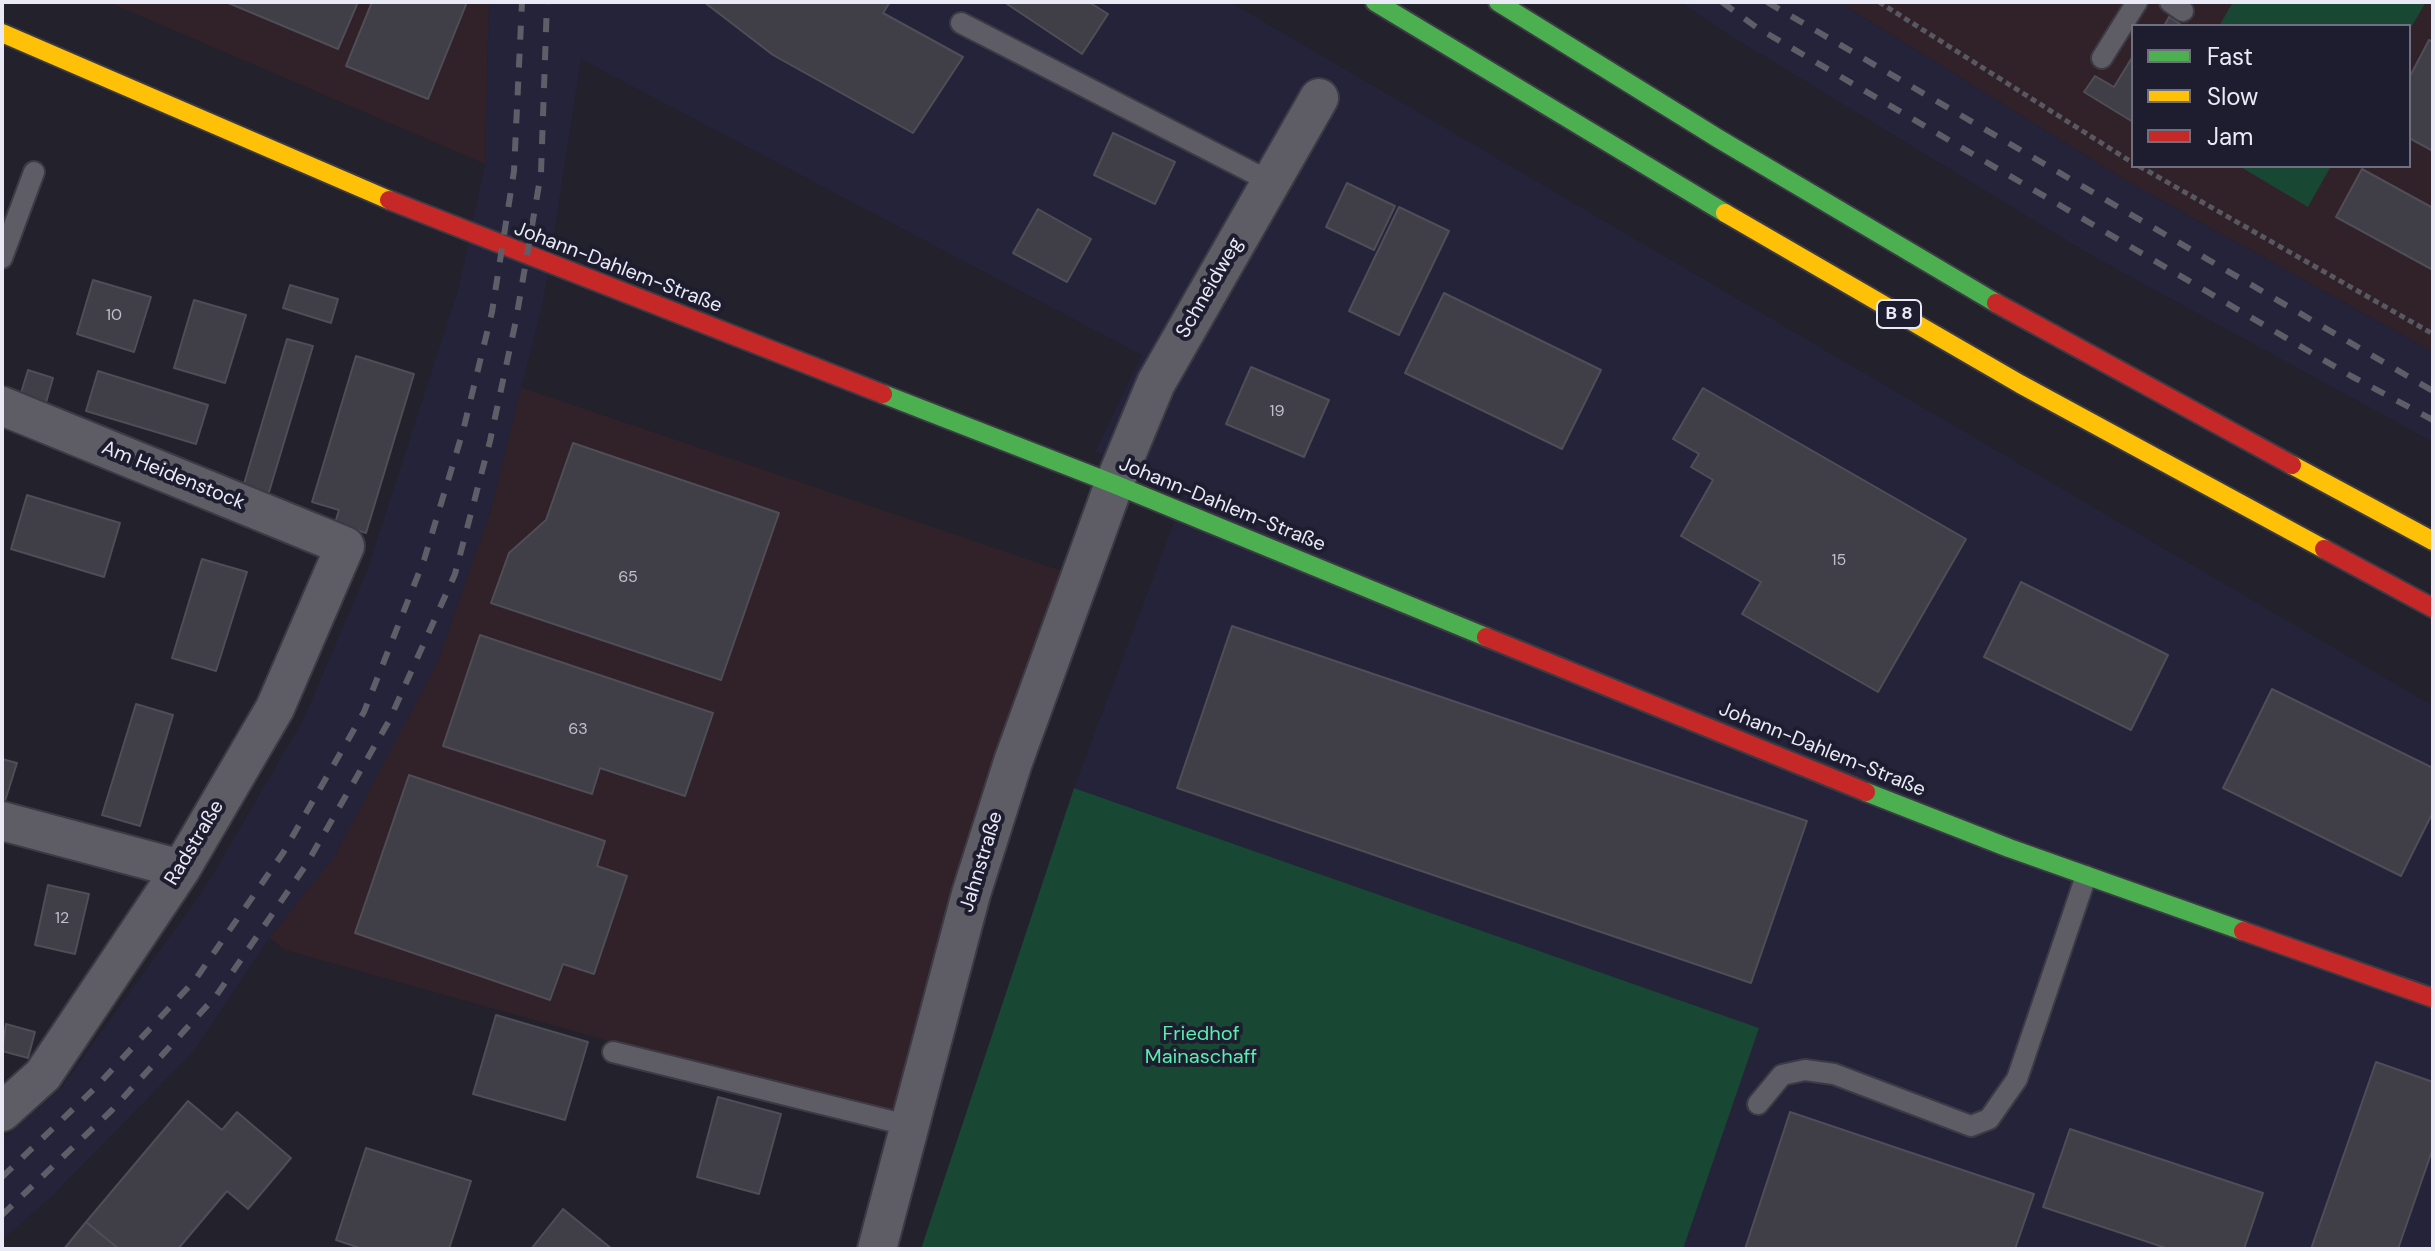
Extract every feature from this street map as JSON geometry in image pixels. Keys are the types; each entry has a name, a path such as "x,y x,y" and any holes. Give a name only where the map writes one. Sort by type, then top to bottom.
{"main road":[{"name":"B 8","path":"1375,2 1686,191 2020,384 2433,608"},
{"path":"1498,2 1719,139 2050,335 2433,541"},
{"name":"Johann-Dahlem-Straße","path":"2,33 465,232 1114,484 1775,756 2086,876 2433,998"}],"street":[{"name":"Schneidweg","path":"1114,484 1156,383 1319,98"},
{"name":"Am Heidenstock","path":"2,406 345,546"},
{"name":"Jahnstraße","path":"877,1249 950,965 1013,762 1114,484"},
{"name":"Radstraße","path":"2,1112 43,1075 181,869 275,708 345,546"},
{"path":"2,821 181,869"}],"lane":[{"path":"2102,58 2137,2"},
{"path":"961,23 1271,182"},
{"path":"2,258 34,172"},
{"path":"1758,1104 1782,1075 1805,1070 1834,1074 1971,1126 1989,1119 2017,1079 2086,876"},
{"path":"613,1052 907,1125"}],"path":[{"path":"1879,2 2131,162"},
{"path":"2142,168 2433,334"}],"shaded area":[{"path":"108,2 489,2 485,164"},
{"path":"489,2 1230,2 2433,706 2433,1249 1683,1249 1758,1028 1074,788 1188,485 1095,452 1142,355 581,59 544,297 490,513 437,663 334,857 269,938 193,1052 53,1195 2,1240 2,1140 61,1088 206,886 303,720 367,571 459,287 485,164"},
{"path":"1681,2 1839,2 2125,180 2433,352 2433,442 2091,255 1728,34"},
{"path":"1839,2 2433,2 2433,352 2125,180"},
{"path":"520,387 1080,577 907,1125 285,950 269,938 333,857 381,766 490,513"}],"green space":[{"path":"2233,2 2426,2 2411,28 2411,24 2220,24"},
{"path":"2242,168 2330,168 2308,207"},
{"name":"Friedhof Mainaschaff","path":"1074,788 1759,1028 1683,1249 921,1249"}],"building":[{"path":"226,2 358,2 338,49"},
{"path":"372,2 467,2 428,99 346,66"},
{"path":"704,2 890,2 883,13 963,57 913,133 773,55"},
{"path":"1004,2 1089,2 1108,14 1082,54"},
{"path":"2169,17 2180,24 2165,24"},
{"path":"2429,40 2433,42 2433,151 2411,139 2411,74"},
{"path":"2131,59 2131,121 2084,92 2095,76 2114,87"},
{"path":"1113,133 1175,162 1155,204 1094,175"},
{"path":"2362,169 2433,208 2433,270 2336,217"},
{"path":"1347,183 1395,206 1374,250 1326,227"},
{"path":"1399,207 1449,231 1399,335 1349,311"},
{"path":"1038,209 1091,239 1067,282 1013,253"},
{"path":"93,280 151,297 134,352 77,334"},
{"path":"290,285 338,299 331,323 283,308"},
{"path":"1444,293 1601,370 1562,449 1405,373"},
{"path":"194,300 246,315 225,383 174,368"},
{"path":"287,339 313,346 266,502 241,494"},
{"path":"356,356 414,374 366,533 335,523 339,510 312,502"},
{"path":"1251,367 1329,400 1304,457 1226,424"},
{"path":"28,370 53,378 43,413 17,406"},
{"path":"98,371 208,405 196,444 86,411"},
{"path":"1703,388 1966,539 1878,692 1742,614 1761,582 1681,536 1713,480 1691,467 1699,454 1673,439"},
{"path":"573,443 779,513 721,680 491,603 509,553 546,520"},
{"path":"27,495 120,523 104,577 11,549"},
{"path":"202,559 247,572 216,671 172,658"},
{"path":"2021,582 2168,655 2131,730 1984,657"},
{"path":"1232,626 1807,821 1751,983 1177,788"},
{"path":"480,635 713,713 685,796 600,768 592,794 443,746"},
{"path":"2272,689 2433,768 2433,812 2401,876 2223,788"},
{"path":"136,704 173,715 140,826 102,815"},
{"path":"2,759 17,763 4,804 2,803"},
{"path":"409,775 605,841 597,866 627,876 594,974 563,964 550,1000 355,933"},
{"path":"48,885 89,894 75,954 35,945"},
{"path":"496,1015 588,1042 565,1120 473,1094"},
{"path":"6,1024 35,1032 28,1058 2,1051"},
{"path":"2376,1062 2433,1082 2433,1148 2398,1249 2311,1249"},
{"path":"718,1097 781,1114 759,1194 697,1177"},
{"path":"188,1101 222,1130 237,1112 291,1158 248,1209 227,1191 178,1249 119,1249 86,1222"},
{"path":"1790,1112 2034,1194 2015,1249 1745,1249"},
{"path":"2070,1129 2263,1193 2244,1249 2169,1249 2043,1207"},
{"path":"366,1148 471,1181 449,1249 363,1249 336,1240"},
{"path":"563,1209 612,1249 531,1249"},
{"path":"86,1222 119,1249 64,1249"}],"railway":[{"path":"2,1177 94,1089 195,980 283,853 364,712 424,560 463,431 492,312 514,171 522,2"},
{"path":"2,1215 112,1110 216,996 306,865 389,721 455,574 490,441 516,320 541,173 547,2"},
{"path":"1722,2 1756,27 2351,376 2433,420"},
{"path":"1767,2 2433,391"}],"traffic: fast":[{"path":"1375,2 1725,213"},
{"path":"1498,2 1719,139 1996,303"},
{"path":"883,394 1114,484 1486,637"},
{"path":"1866,792 2009,848 2243,931"}],"traffic: slow":[{"path":"2,33 389,200"},
{"path":"1725,213 2020,384 2324,549"},
{"path":"2292,465 2433,541"}],"traffic: jam":[{"path":"389,200 883,394"},
{"path":"1996,303 2292,465"},
{"path":"2324,549 2433,608"},
{"path":"1486,637 1866,792"},
{"path":"2243,931 2433,998"}]}
